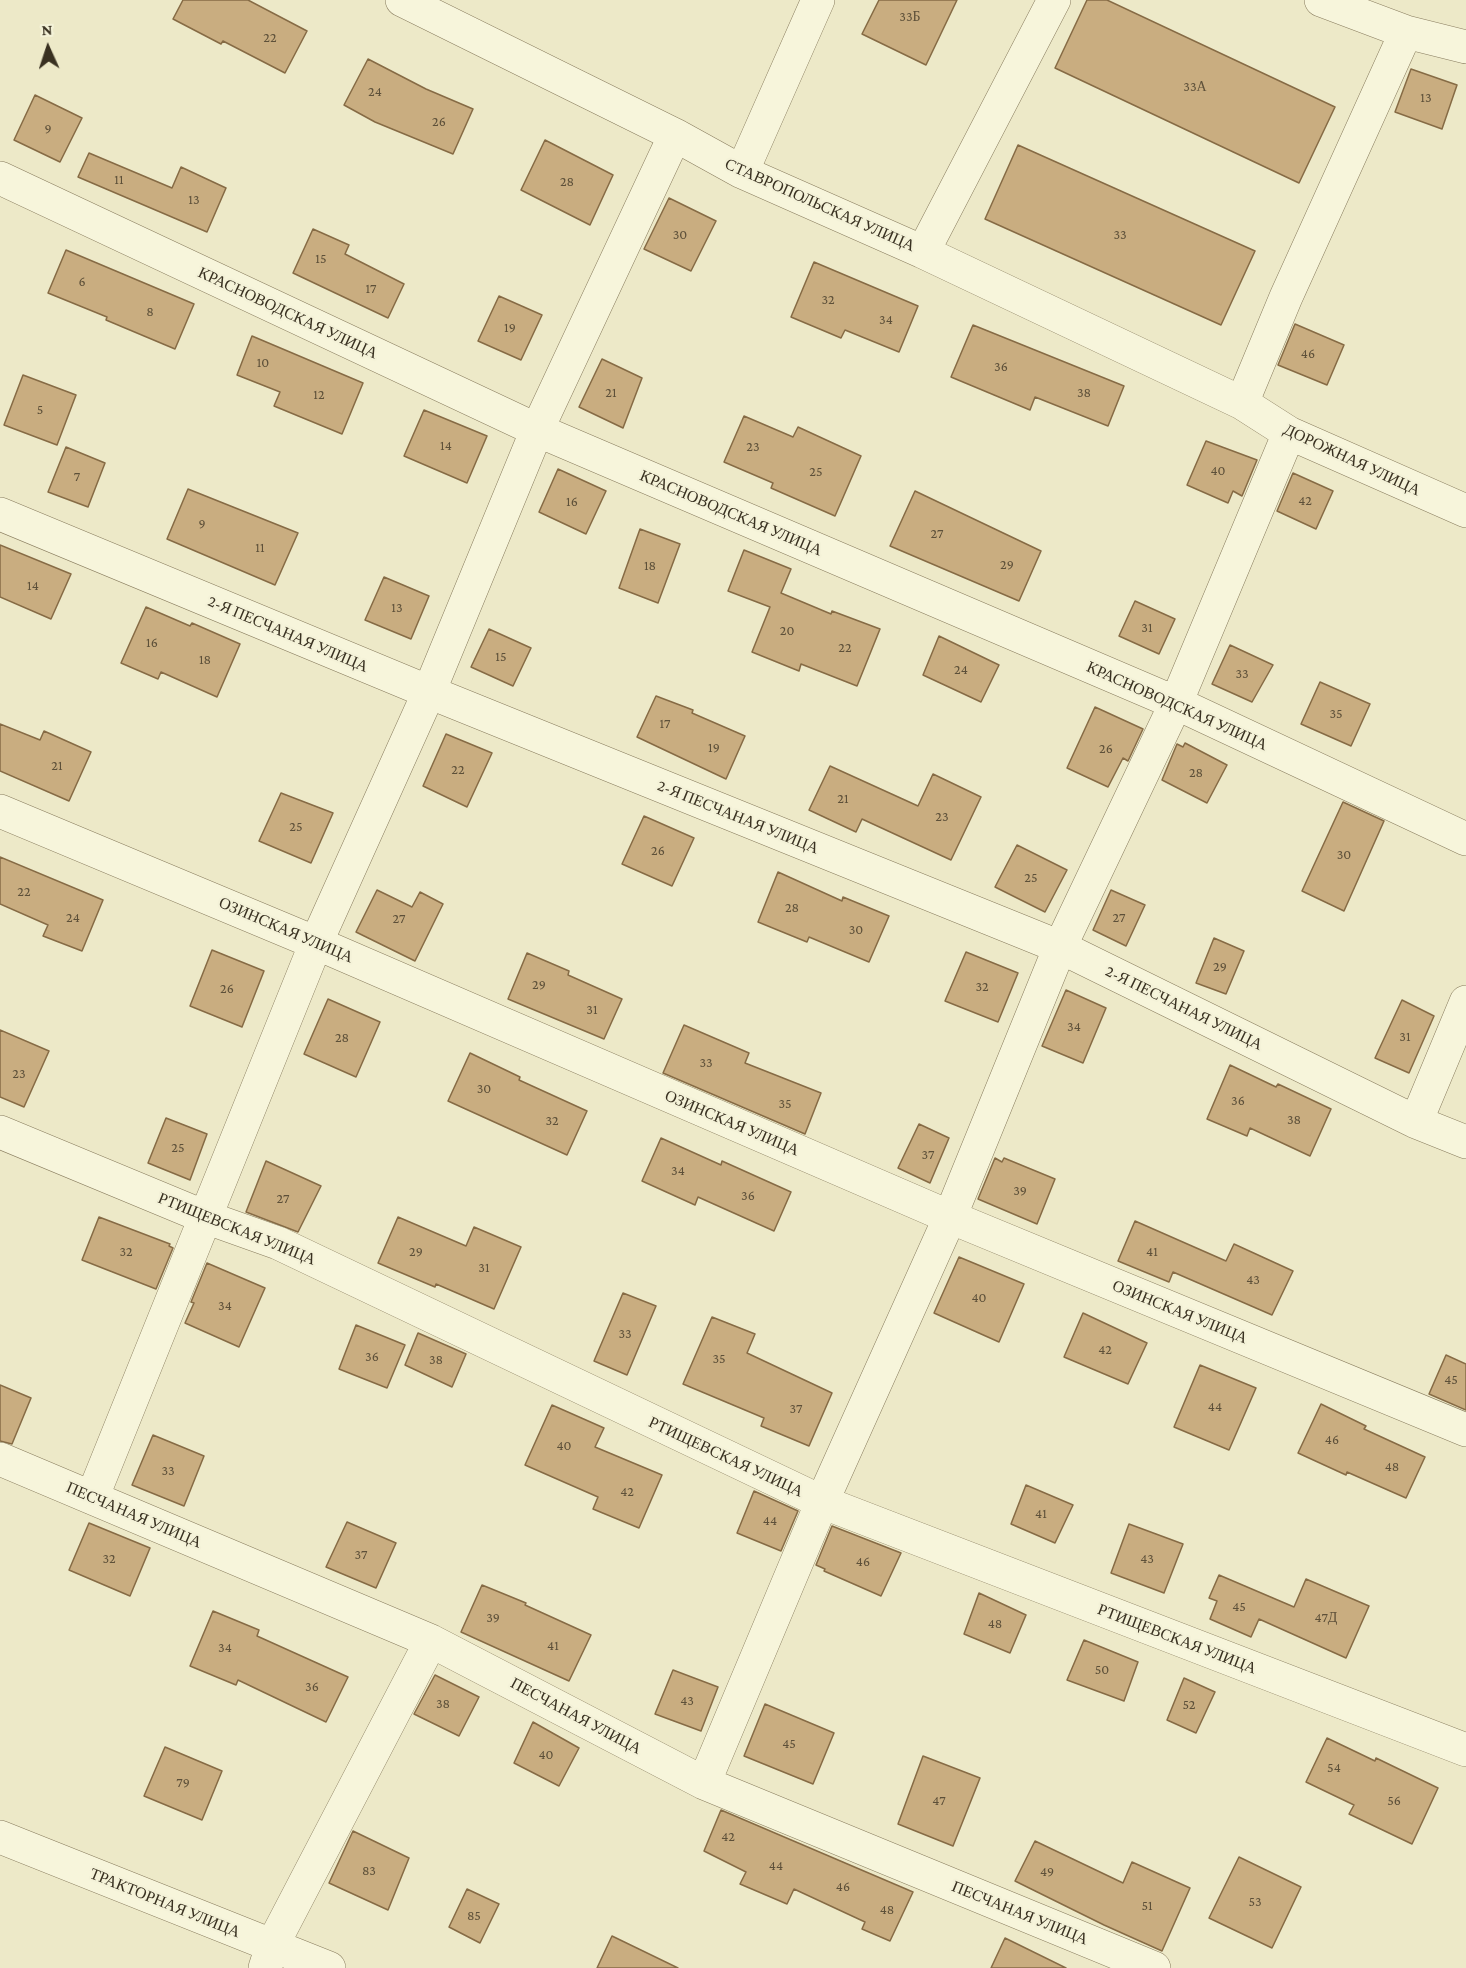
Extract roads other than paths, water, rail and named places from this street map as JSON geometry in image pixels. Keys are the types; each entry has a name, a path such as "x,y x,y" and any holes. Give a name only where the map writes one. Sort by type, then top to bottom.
{"street":[{"name":"СТАВРОПОЛЬСКАЯ УЛИЦА","path":"402,0 675,135 742,172 923,252 1242,403"},
{"path":"742,172 818,0"},
{"path":"923,252 1054,0"},
{"path":"1321,0 1406,32 1466,47"},
{"path":"1242,403 1286,297 1406,32"},
{"path":"92,1498 316,943 429,693 537,430 675,135"},
{"name":"КРАСНОВОДСКАЯ УЛИЦА","path":"0,178 537,430 1176,704 1466,839"},
{"name":"ДОРОЖНАЯ УЛИЦА","path":"1242,403 1289,433 1466,511"},
{"path":"704,1783 822,1502 951,1217 1060,947 1176,704 1289,433"},
{"name":"2-Я ПЕСЧАНАЯ УЛИЦА","path":"0,514 429,693 1060,947 1416,1122 1466,1142"},
{"name":"ОЗИНСКАЯ УЛИЦА","path":"0,811 316,943 951,1217 1466,1430"},
{"path":"1416,1122 1466,1002"},
{"name":"РТИЩЕВСКАЯ УЛИЦА","path":"0,1132 205,1217 278,1243 822,1502 1466,1750"},
{"name":"ПЕСЧАНАЯ УЛИЦА","path":"0,1459 431,1641 704,1783 1154,1968"},
{"path":"269,1957 431,1641"},
{"name":"ТРАКТОРНАЯ УЛИЦА","path":"0,1837 269,1957 329,1968"}]}
